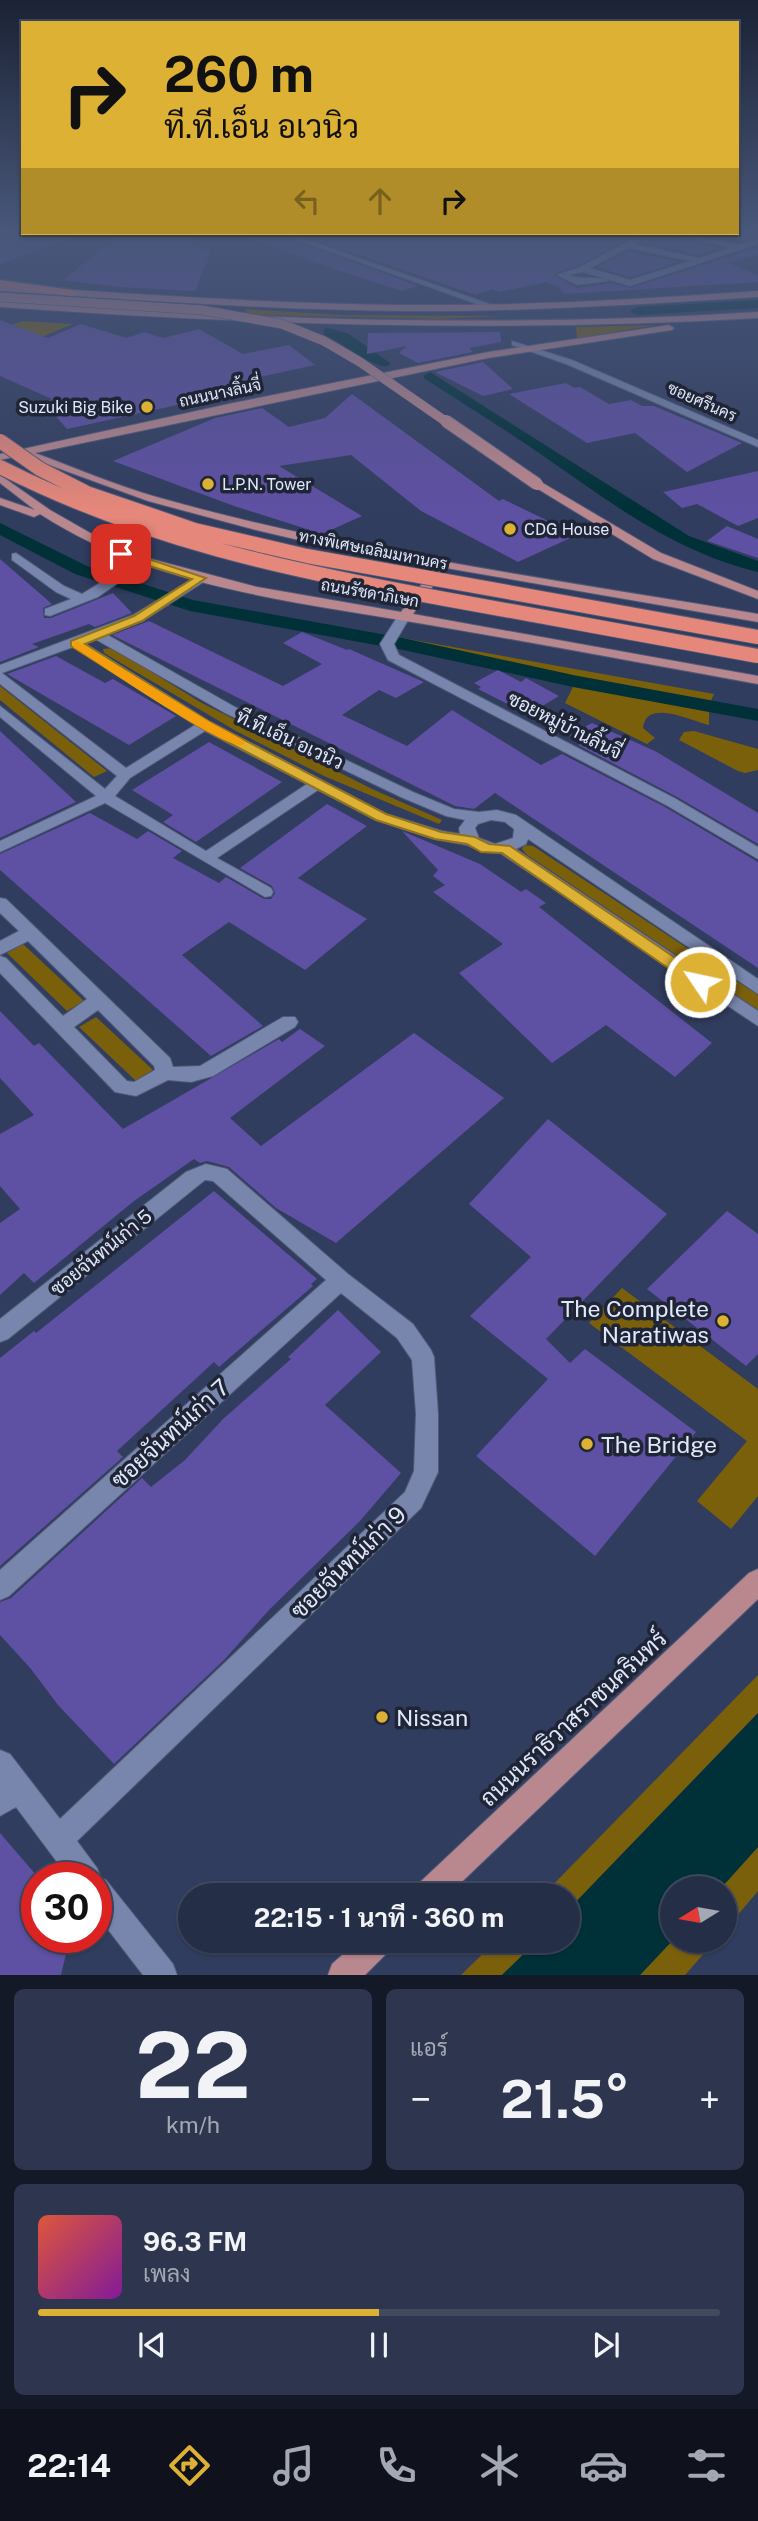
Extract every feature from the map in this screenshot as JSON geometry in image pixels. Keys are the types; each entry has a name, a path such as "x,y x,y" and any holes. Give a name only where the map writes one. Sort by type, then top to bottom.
{"highway":[{"name":"ทางพิเศษเฉลิมมหานคร","path":"0,441 35,466 72,486 172,523 231,539 419,577 758,637"},
{"name":"ทางพิเศษเฉลิมมหานคร","path":"0,467 93,513 225,554 403,591 758,656"}],"main road":[{"path":"193,323 457,326 482,323"},
{"path":"279,323 341,349 537,484 657,556 758,595"},
{"name":"ถนนนางลิ้นจี่","path":"0,457 515,342 529,335 543,323"},
{"path":"545,346 565,330 561,323"},
{"name":"ถนนนางลิ้นจี่","path":"494,345 533,349 699,323"},
{"path":"457,326 494,345"},
{"path":"66,467 71,456 93,436"},
{"path":"23,452 203,514 350,548 758,618"},
{"name":"ถนนรัชดาภิเษก","path":"0,478 54,520 89,539 142,562 201,578 758,680"},
{"path":"0,501 54,520"},
{"path":"404,617 443,563"},
{"name":"ถนนนราธิวาสราชนครินทร์","path":"440,1883 758,1583"},
{"path":"343,1975 366,1953"}],"street":[{"name":"ซอยศรีนคร","path":"515,342 758,444"},
{"path":"16,557 60,589 88,597"},
{"path":"50,612 88,597 120,579 142,562"},
{"path":"92,654 90,648 104,638 201,578"},
{"name":"ซอยหมู่บ้านลิ้นจี่","path":"404,617 389,640 389,653 400,661 671,802 758,854"},
{"path":"0,670 75,643 104,638"},
{"name":"ที.ที.เอ็น อเวนิว","path":"104,638 230,710 408,795 451,813 478,817 503,815 758,988"},
{"name":"ที.ที.เอ็น อเวนิว","path":"75,643 205,725 381,817 440,836 470,840 486,849 505,849 758,1020"},
{"path":"0,677 125,775"},
{"path":"0,710 106,797 265,892"},
{"name":"ที.ที.เอ็น อเวนิว","path":"0,847 106,797 125,775 205,725"},
{"name":"ที.ที.เอ็น อเวนิว","path":"206,859 317,783"},
{"path":"470,840 466,831 467,825 478,817"},
{"path":"505,849 520,841 523,835 521,827"},
{"path":"0,903 163,1063 165,1073"},
{"path":"0,948 30,932"},
{"path":"0,962 122,1087 136,1089 165,1073 191,1075 206,1071 289,1022"},
{"path":"62,1026 99,1000"},
{"name":"ซอยจันทน์เก่า 9","path":"58,1840 413,1500 426,1472 427,1414 423,1357 405,1331 341,1280 220,1175 211,1171 202,1172"},
{"name":"ซอยจันทน์เก่า 5","path":"0,1332 202,1172"},
{"name":"ซอยจันทน์เก่า 7","path":"0,1587 341,1280"},
{"path":"0,1764 9,1795 58,1840 75,1862"},
{"path":"112,1911 162,1975"}],"shaded area":[{"path":"17,323 73,324 29,342 0,329"},
{"path":"655,325 577,339 576,327"},
{"path":"397,637 714,694 709,705 709,725 681,716 652,714 646,719 643,728 655,738 647,744 565,703 575,683 394,645"},
{"path":"113,648 200,702 372,789 442,820 439,824 324,776 236,731 104,653 103,649"},
{"path":"0,686 107,771 94,777 0,700"},
{"path":"694,731 758,749 758,770 745,773 738,771 679,740 684,732"},
{"path":"524,845 533,846 758,995 758,1010 526,854 522,849"},
{"path":"23,944 84,1001 67,1011 7,953"},
{"path":"96,1017 153,1070 136,1081 79,1027"},
{"path":"622,1288 758,1389 758,1496 731,1529 697,1501 747,1441 589,1323"},
{"path":"758,1675 758,1713 580,1898 580,1883 555,1883"},
{"path":"758,1713 758,1847 732,1876 660,1876 661,1953 640,1975 502,1975 525,1953 580,1953 580,1898"},
{"path":"758,1847 758,1891 737,1916 737,1876 732,1876"},
{"path":"484,1953 525,1953 502,1975 461,1975"},
{"path":"661,1953 704,1953 685,1975 640,1975"}],"building":[{"path":"0,323 8,323 48,338 81,324 127,338 144,332 163,338 199,329 243,354 289,345 315,365 255,378 264,386 67,429 54,414 34,408 52,399 0,376"},
{"path":"500,332 501,342 469,348 473,352 418,363 399,353 407,346 367,354 368,333"},
{"path":"483,362 513,389 483,396 435,372"},
{"path":"566,383 574,388 580,387 609,404 631,400 642,406 654,406 742,443 687,472 635,433 587,443 509,394"},
{"path":"352,394 499,501 503,499 577,535 518,562 421,511 351,455 279,466 362,516 322,534 234,506 113,461 215,418 262,408 289,427 325,418"},
{"path":"758,471 758,518 738,526 697,504 682,508 663,492"},
{"path":"727,526 758,539 758,558 707,541"},
{"path":"0,559 52,604 43,608 44,618 51,618 113,593 132,613 95,627 89,624 32,644 39,647 0,662"},
{"path":"149,621 283,686 322,664 283,643 302,632 424,682 396,698 379,690 342,715 407,746 452,710 541,765 562,754 665,807 758,862 758,968 495,793 474,809 455,806 112,635"},
{"path":"56,656 105,683 113,679 176,716 129,745 7,674"},
{"path":"498,670 521,682 526,678 559,696 534,711 529,708 523,712 478,689 481,687 474,683"},
{"path":"592,723 655,751 758,813 758,844 677,797 578,745 583,743 569,735"},
{"path":"0,731 76,802 0,838"},
{"path":"209,742 282,782 196,842 163,822 173,815 132,790"},
{"path":"327,804 367,826 298,878 367,919 305,970 229,922 182,955 263,1026 211,1056 0,870 0,854 90,813 137,839 148,831 182,851 173,858 219,883 226,877 264,899 271,899 275,893 272,886 240,868"},
{"path":"402,831 480,864 521,892 526,889 546,903 539,907 712,1043 675,1077 606,1025 552,1063 459,973 503,944 433,892 445,885 433,876 438,870"},
{"path":"0,1011 34,1046 39,1043 123,1129 279,1039 282,1042 300,1029 325,1046 230,1118 261,1146 414,1033 504,1098 336,1243 276,1208 229,1167 207,1161 200,1163 194,1159 134,1201 34,1283 24,1273 0,1295 0,1223 20,1209 0,1186 0,1134 34,1115 0,1078"},
{"path":"548,1119 667,1214 546,1339 570,1363 585,1349 696,1432 595,1556 476,1456 548,1379 470,1316 531,1257 469,1204"},
{"path":"214,1191 317,1279 311,1284 313,1286 219,1367 214,1362 117,1451 123,1457 0,1566 0,1358 34,1331 36,1333"},
{"name":"The Complete Naratiwas","path":"727,1211 758,1234 758,1354 746,1366 647,1289"},
{"path":"338,1310 381,1352 325,1405 401,1473 360,1521 270,1609 224,1660 114,1764 58,1705 31,1669 0,1635 0,1602 11,1598 142,1478 151,1487 185,1460 223,1419 291,1359 288,1357"},
{"path":"0,1833 25,1862 21,1862 21,1953 66,1953 61,1975 0,1975"}],"waterway":[{"path":"329,332 344,337 383,363"},
{"path":"430,376 547,451 609,495 683,540 758,567"},
{"path":"0,528 81,570 190,605 403,644 573,681 758,715"}],"slow traffic":[{"path":"77,645 205,725 239,742"}],"place":[{"name":"Suzuki Big Bike","path":"147,407"},
{"name":"L.P.N. Tower","path":"208,484"},
{"name":"CDG House","path":"510,529"},
{"name":"The Complete Naratiwas","path":"723,1321"},
{"name":"The Bridge","path":"587,1444"},
{"name":"Nissan","path":"382,1717"}],"route":[{"path":"121,554 201,578 138,618 75,643 205,725 381,817 440,836 470,840 486,849 505,849 700,982"}]}
